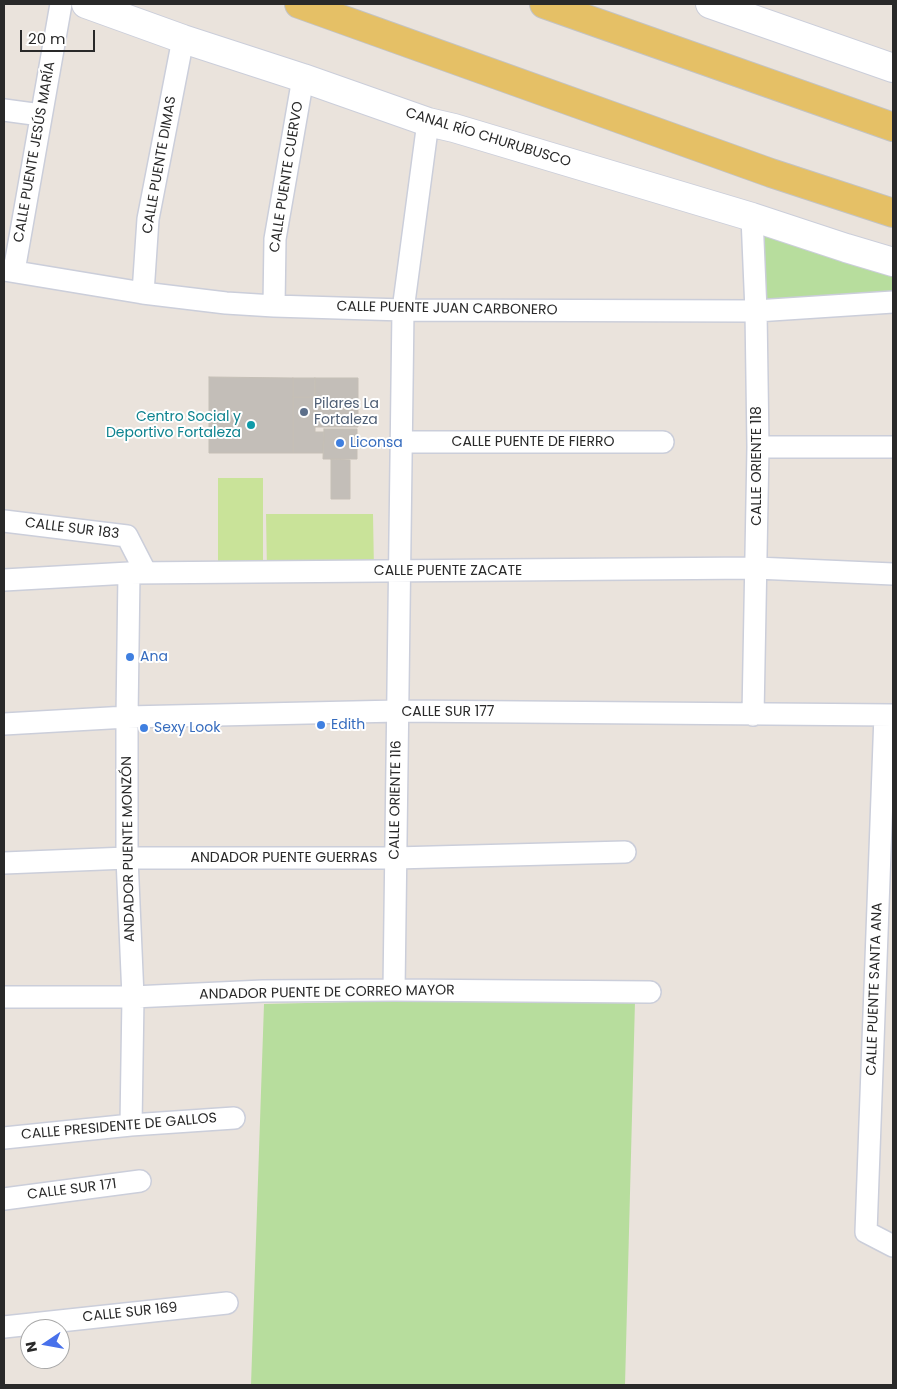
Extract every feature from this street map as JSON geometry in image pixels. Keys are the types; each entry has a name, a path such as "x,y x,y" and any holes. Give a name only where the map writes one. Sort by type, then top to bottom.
{"main road":[{"path":"300,4 771,172 893,213"},
{"path":"544,4 893,128"}],"street":[{"name":"CALLE PUENTE JESÚS MARÍA","path":"9,271 41,115 61,4"},
{"name":"CANAL RÍO CHURUBUSCO","path":"86,4 428,122 454,128 752,217 893,262"},
{"path":"710,4 893,68"},
{"name":"CALLE PUENTE DIMAS","path":"143,293 148,218 184,39"},
{"name":"CALLE PUENTE CUERVO","path":"274,306 276,240 303,78"},
{"path":"4,110 41,115"},
{"name":"CALLE ORIENTE 116","path":"394,990 403,310 428,122"},
{"name":"CALLE ORIENTE 118","path":"752,217 756,311 758,447 753,715"},
{"name":"CALLE PUENTE JUAN CARBONERO","path":"9,271 143,293 226,303 274,306 403,310 756,311 893,302"},
{"name":"CALLE PUENTE DE FIERRO","path":"402,442 664,442"},
{"path":"758,447 893,448"},
{"name":"CALLE SUR 183","path":"4,521 128,536 137,573"},
{"name":"CALLE PUENTE ZACATE","path":"4,580 137,573 756,568 893,574"},
{"name":"ANDADOR PUENTE MONZÓN","path":"131,1126 133,998 127,858 127,717 137,573"},
{"name":"CALLE SUR 177","path":"4,724 127,717 398,711 889,715"},
{"name":"CALLE PUENTE SANTA ANA","path":"889,715 866,1232 893,1246"},
{"name":"ANDADOR PUENTE GUERRAS","path":"4,863 127,858 396,858 625,852"},
{"name":"ANDADOR PUENTE DE CORREO MAYOR","path":"4,997 133,998 263,991 650,992"},
{"name":"CALLE PRESIDENTE DE GALLOS","path":"4,1138 234,1118"},
{"name":"CALLE SUR 171","path":"4,1199 140,1181"},
{"name":"CALLE SUR 169","path":"4,1327 227,1303"}],"green space":[{"path":"764,233 893,272 893,296 762,303"},
{"path":"218,478 263,478 263,569 218,569"},
{"path":"266,514 373,514 374,571 267,571"},
{"path":"393,1001 635,1001 625,1385 251,1385 264,1004"}],"building":[{"name":"Centro Social y Deportivo Fortaleza","path":"209,377 293,378 293,453 209,453"},
{"path":"293,378 315,378 315,397 293,397"},
{"path":"315,378 358,378 358,427 314,427"},
{"name":"Pilares La Fortaleza","path":"293,397 315,397 315,432 324,432 323,453 293,453"},
{"name":"Liconsa","path":"324,429 357,429 357,459 323,459"},
{"path":"331,459 350,460 350,499 331,499"}],"place":[{"name":"Pilares La Fortaleza","path":"304,412"},
{"name":"Centro Social y Deportivo Fortaleza","path":"251,425"},
{"name":"Liconsa","path":"340,443"},
{"name":"Ana","path":"130,657"},
{"name":"Edith","path":"321,725"},
{"name":"Sexy Look","path":"144,728"}]}
